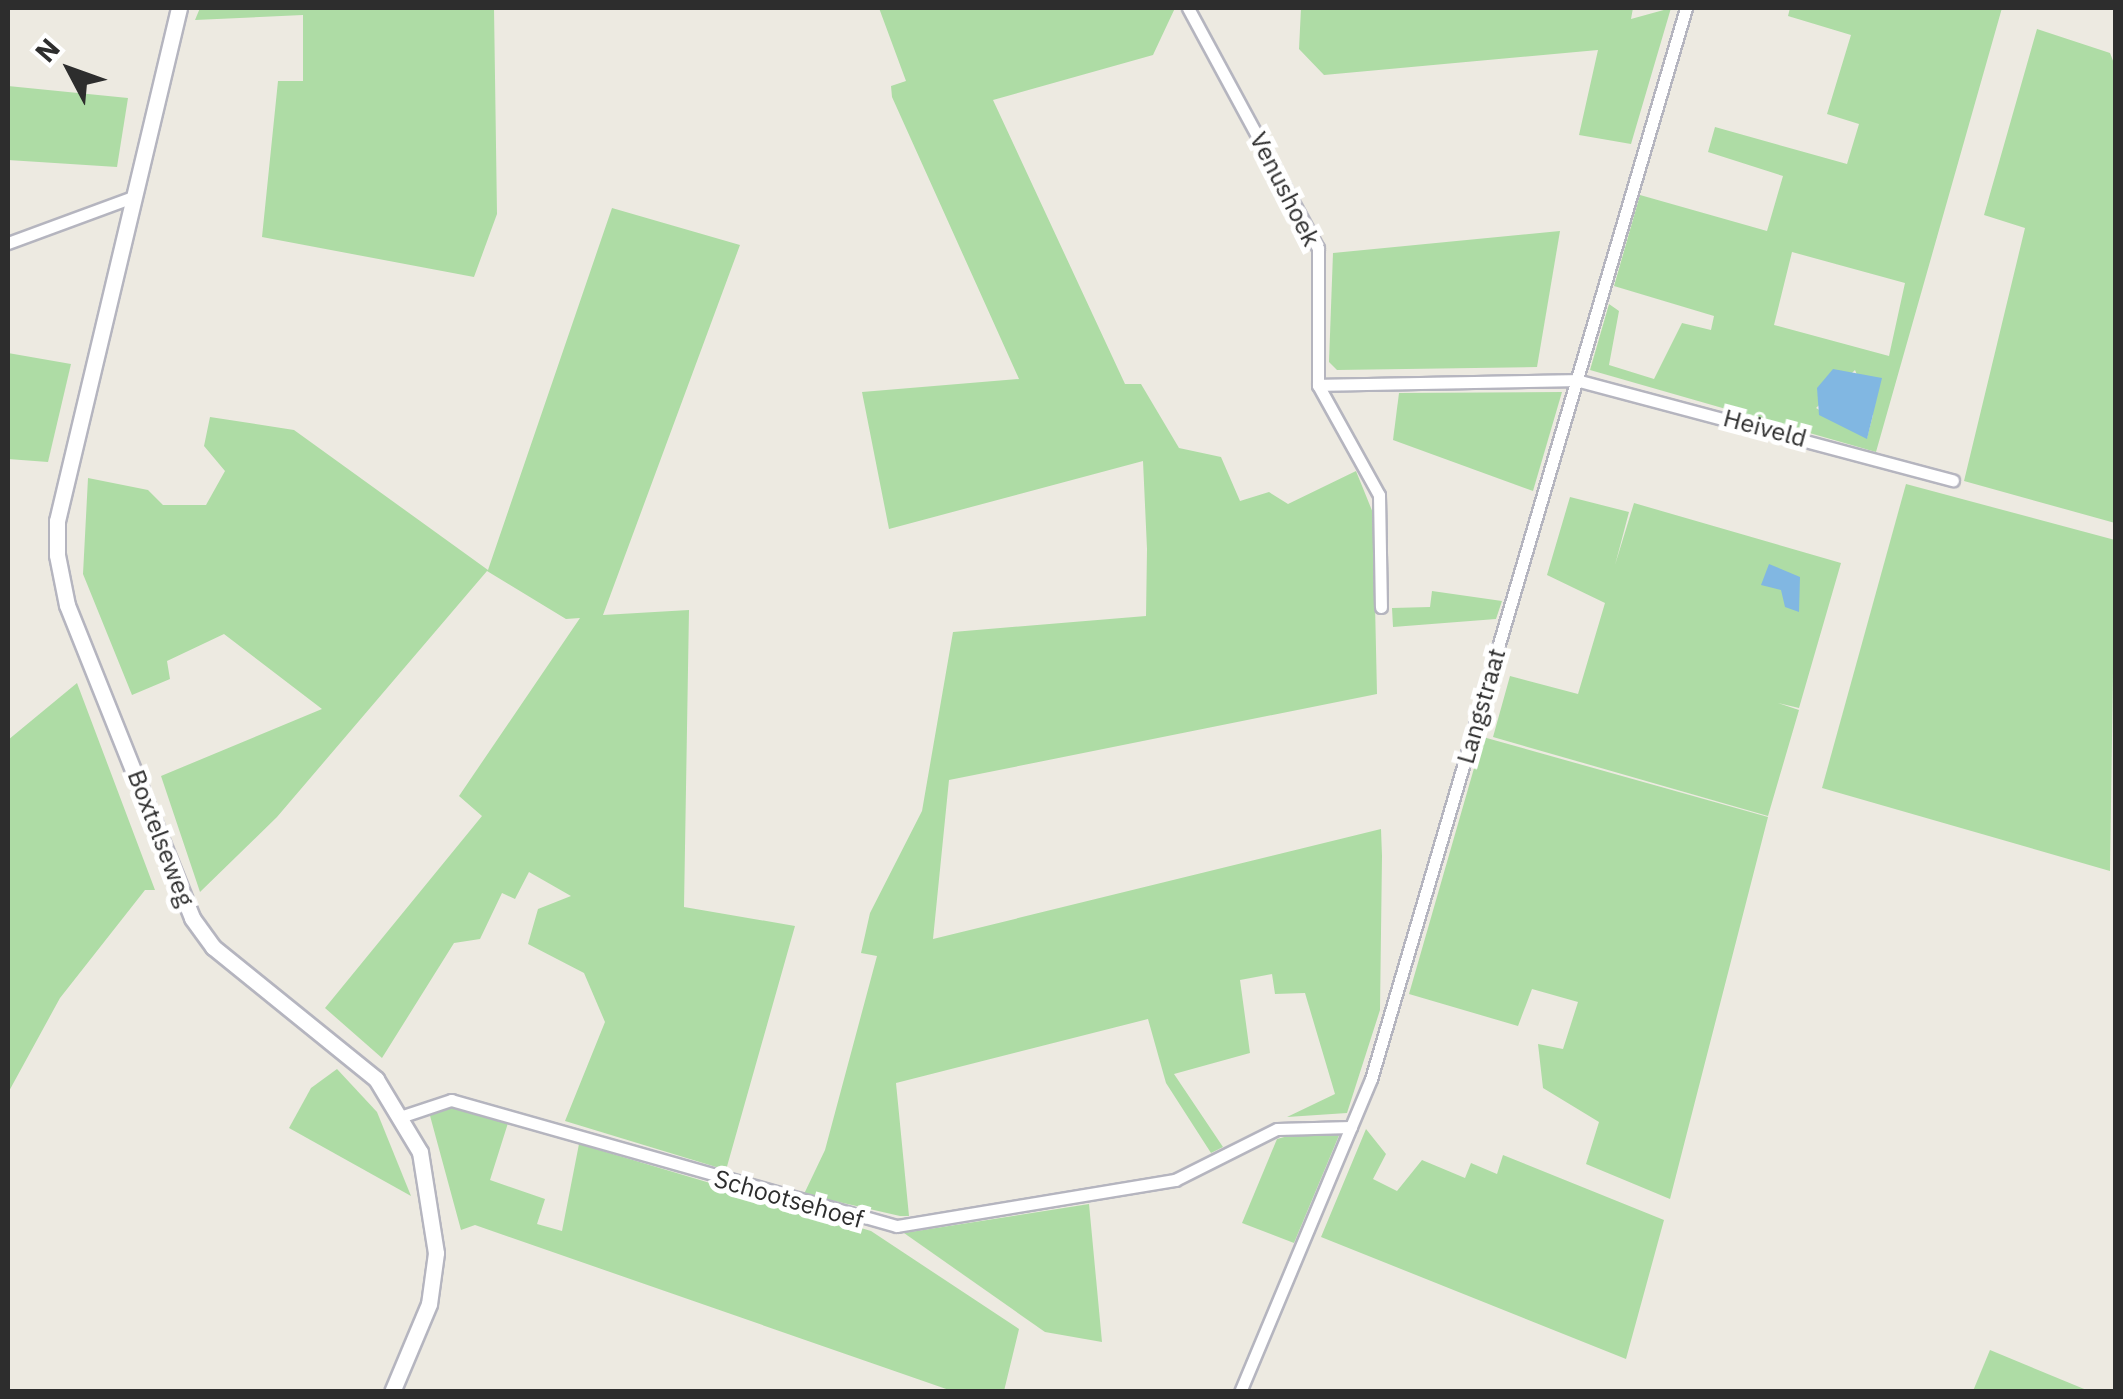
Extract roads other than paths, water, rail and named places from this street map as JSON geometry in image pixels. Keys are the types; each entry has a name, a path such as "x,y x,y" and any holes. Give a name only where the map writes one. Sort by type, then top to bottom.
{"main road":[{"name":"Boxtelseweg","path":"179,8 130,198 57,521 67,606 192,918 213,948 376,1079 402,1116 431,1187 436,1252 425,1315 392,1392"}],"street":[{"name":"Venushoek","path":"1188,8 1318,248 1318,385 1378,496 1381,607"},
{"name":"Langstraat","path":"1240,1392 1351,1127 1686,8"},
{"path":"8,244 130,198"},
{"path":"1318,385 1576,380"},
{"name":"Heiveld","path":"1576,380 1953,480"},
{"name":"Schootsehoef","path":"402,1116 451,1100 897,1226 1175,1180 1277,1128 1351,1127"}],"water":[{"path":"1833,369 1882,378 1867,439 1819,415 1817,388"},
{"path":"1769,564 1800,577 1799,612 1785,607 1781,590 1761,585"}]}
